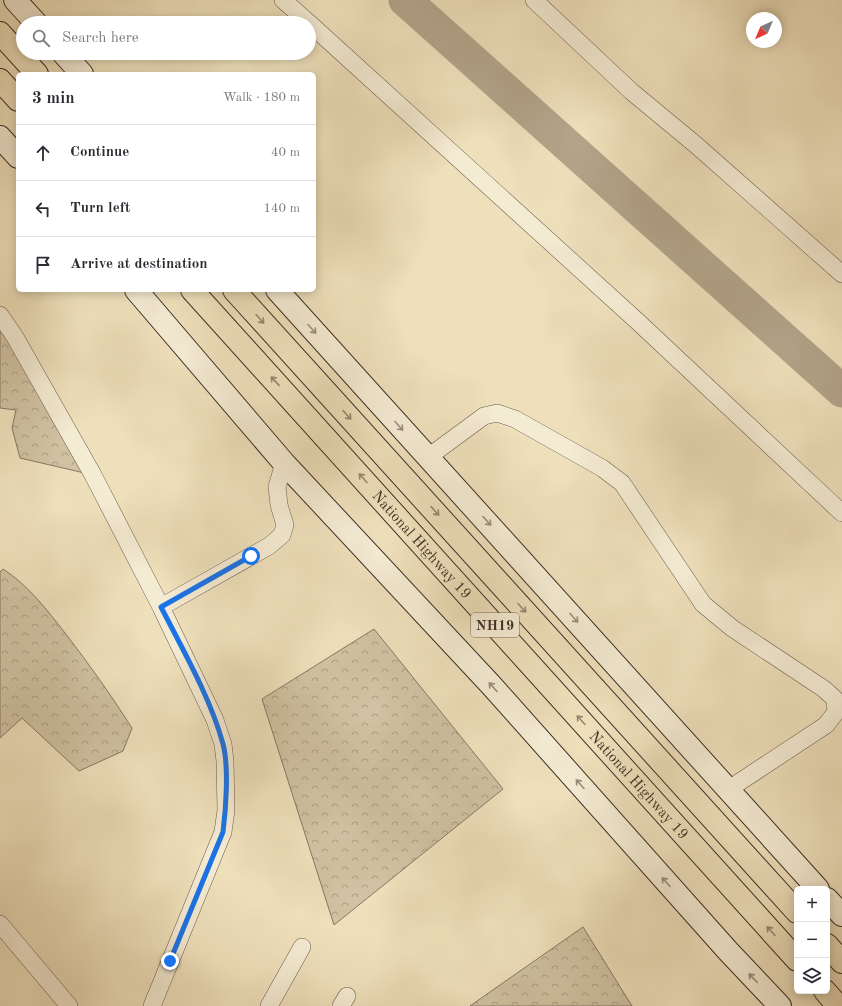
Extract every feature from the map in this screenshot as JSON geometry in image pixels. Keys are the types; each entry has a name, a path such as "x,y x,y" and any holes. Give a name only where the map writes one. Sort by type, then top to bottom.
{"highway":[{"path":"0,34 16,51"},
{"path":"24,60 35,72"},
{"path":"0,80 16,98"},
{"name":"National Highway 19","path":"194,292 795,958"},
{"name":"NH19","path":"236,292 794,909"},
{"path":"830,948 842,962"},
{"path":"828,994 838,1006"}],"main road":[{"path":"15,0 30,16"},
{"path":"69,60 80,72"},
{"path":"0,137 16,155"},
{"path":"138,292 284,463 491,685 728,951 780,1006"},
{"path":"279,292 427,458 486,520 719,781 815,886"},
{"path":"830,902 842,915"}],"street":[{"path":"283,0 301,16"},
{"path":"534,0 632,92 696,145 842,274"},
{"path":"316,29 636,320 842,513"},
{"path":"0,315 15,337 93,475 191,667 215,720 223,744 226,760 226,810 223,832 152,1006"},
{"path":"427,458 484,416 497,413 515,419 602,468 622,483 703,604 732,628 839,698 836,712 826,725 738,783"},
{"path":"161,607 269,546 282,535 285,525 279,505 277,487 284,463"},
{"path":"0,924 69,1006"},
{"path":"269,1006 302,947"}],"green space":[{"path":"0,322 93,475 20,458 12,428 16,410 0,408"},
{"path":"3,569 12,575 37,598 91,668 132,728 123,751 79,771 22,718 0,738 0,572"},
{"path":"374,629 503,789 334,925 262,699"},
{"path":"583,927 632,1006 470,1006"}],"waterway":[{"path":"405,0 842,391"}],"route":[{"path":"170,961 223,832 226,810 226,760 223,744 215,720 161,607 251,556"}]}
